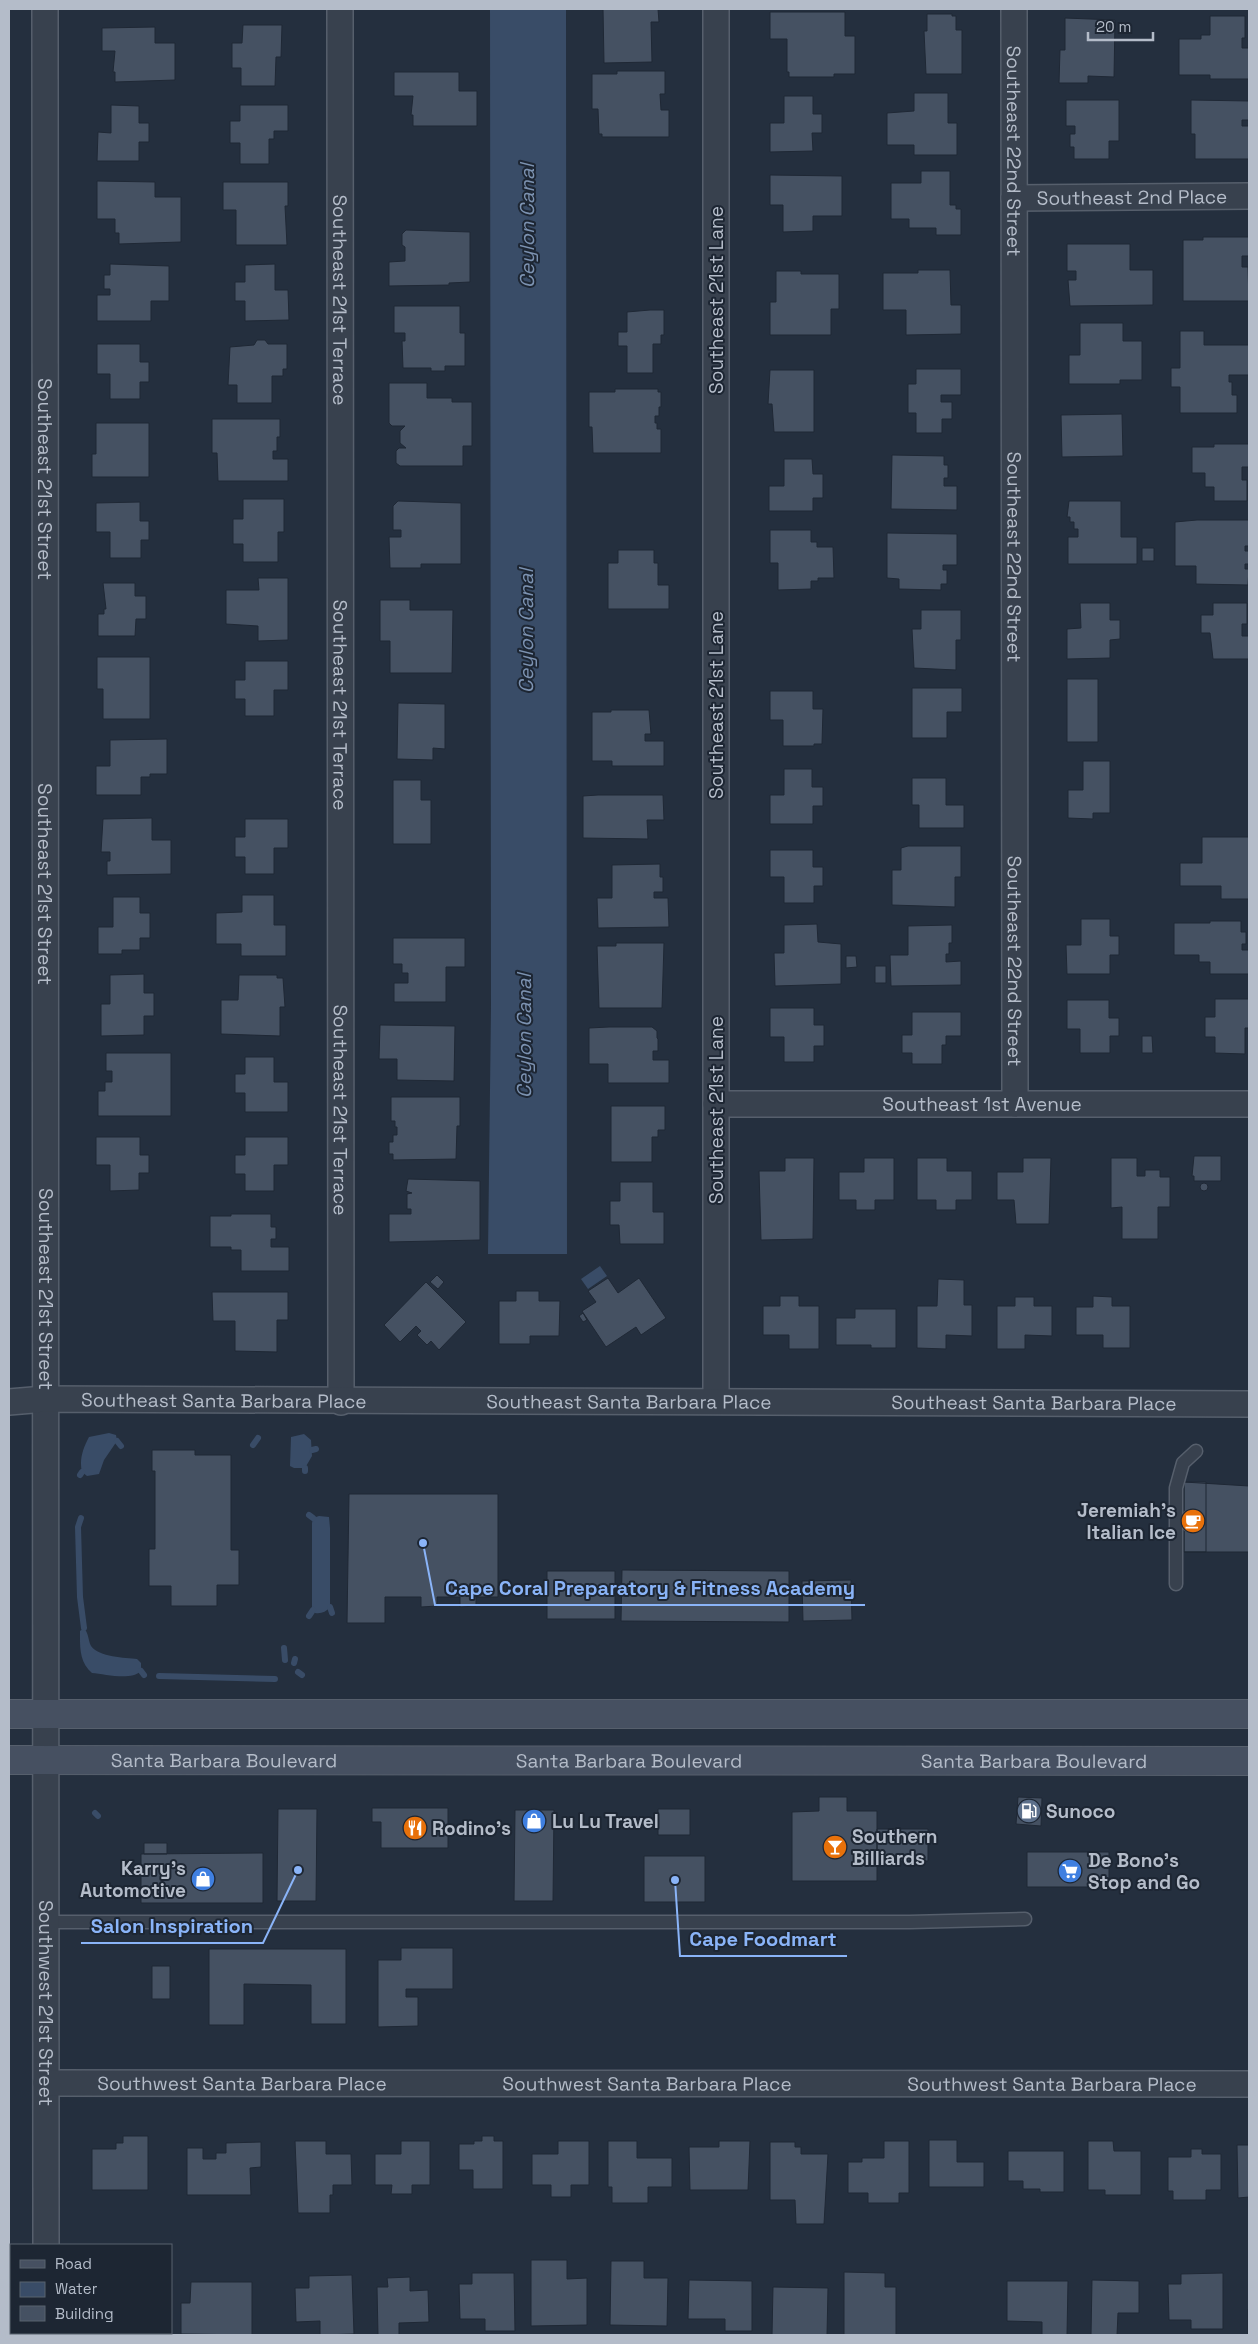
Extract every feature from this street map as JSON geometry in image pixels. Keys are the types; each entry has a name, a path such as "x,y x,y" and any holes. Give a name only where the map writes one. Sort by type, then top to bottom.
{"main road":[{"path":"9,1714 1249,1714"},
{"name":"Santa Barbara Boulevard","path":"9,1760 1249,1761"}],"street":[{"name":"Southeast 21st Street","path":"45,9 45,1760"},
{"name":"Southeast 21st Terrace","path":"340,9 341,1402"},
{"name":"Southeast 21st Lane","path":"716,9 716,1400"},
{"name":"Southeast 22nd Street","path":"1014,9 1015,1104"},
{"name":"Southeast 2nd Place","path":"1014,198 1249,196"},
{"name":"Southeast 1st Avenue","path":"716,1104 1249,1104"},
{"name":"Southeast Santa Barbara Place","path":"9,1402 45,1399 341,1402 716,1400 1249,1404"},
{"name":"Southwest 21st Street","path":"45,1760 46,2244"},
{"name":"Southwest Santa Barbara Place","path":"46,2083 1249,2084"}],"lane":[{"path":"1176,1584 1176,1488 1183,1463 1196,1451"},
{"path":"45,1922 910,1922 1025,1920"}],"water":[{"name":"Ceylon Canal","path":"490,9 566,9 567,1254 488,1254 491,1008"},
{"path":"600,1266 607,1276 588,1289 581,1279"},
{"path":"109,1433 116,1435 117,1441 104,1460 99,1474 87,1476 82,1472 81,1463 82,1454 89,1437"},
{"path":"304,1434 311,1440 312,1456 305,1468 294,1468 290,1466 291,1437"},
{"path":"319,1516 329,1517 330,1607 321,1613 315,1613 312,1607 312,1523 313,1518"},
{"path":"84,1628 91,1646 95,1650 113,1656 137,1659 141,1663 141,1671 131,1676 92,1673 82,1659 81,1654 80,1631"}],"building":[{"path":"603,9 658,9 659,22 651,22 652,62 604,63"},
{"path":"770,12 845,12 845,36 855,36 855,74 834,74 834,77 789,77 789,72 787,72 787,39 770,39"},
{"path":"927,14 952,14 952,16 956,16 956,30 962,30 962,74 926,74 924,31 927,31"},
{"path":"1210,16 1245,16 1245,38 1242,38 1242,48 1249,48 1249,79 1210,79 1210,75 1179,75 1179,39 1201,39 1201,35 1210,35"},
{"path":"1065,18 1115,20 1114,77 1088,76 1088,83 1059,83 1060,50 1065,50"},
{"path":"243,25 282,25 281,57 276,57 275,86 241,86 241,68 232,68 232,43 242,43"},
{"path":"155,27 155,43 175,43 175,80 115,82 115,72 113,72 115,51 102,51 102,28"},
{"path":"617,71 665,71 665,94 660,94 661,110 669,110 669,137 602,137 602,134 599,134 598,109 592,109 592,74 617,74"},
{"path":"394,72 459,72 459,91 477,91 477,126 413,126 413,115 411,115 413,96 394,96"},
{"path":"914,93 948,93 948,123 957,123 957,155 914,155 914,145 887,145 887,113 914,111"},
{"path":"784,96 813,96 813,114 822,114 822,133 812,133 813,151 770,152 770,123 784,123"},
{"path":"1066,100 1119,100 1119,141 1109,141 1109,159 1074,159 1074,147 1070,147 1070,134 1075,134 1075,126 1066,126"},
{"path":"1191,100 1249,101 1249,120 1242,120 1242,126 1249,126 1249,159 1195,159 1195,134 1191,134"},
{"path":"111,105 139,106 139,123 149,123 149,142 139,142 139,161 97,161 98,132 111,133"},
{"path":"240,105 288,105 288,131 274,131 274,139 269,139 269,164 240,164 240,143 230,143 230,121 240,121"},
{"path":"921,171 950,171 950,205 956,205 956,209 961,209 961,235 936,235 936,228 909,228 909,219 891,219 891,183 921,183"},
{"path":"770,175 842,176 842,216 813,216 813,231 783,232 783,205 770,205"},
{"path":"97,181 155,182 155,197 181,197 181,242 119,244 119,233 115,233 115,219 97,219"},
{"path":"223,182 288,182 288,206 285,206 287,245 236,245 236,210 223,210"},
{"path":"406,230 470,232 470,282 449,283 449,285 389,286 389,262 405,261 405,247 402,245 402,234"},
{"path":"1203,237 1249,237 1249,256 1242,256 1242,267 1248,267 1249,301 1183,301 1183,240 1203,240"},
{"path":"1067,244 1130,244 1130,270 1153,270 1153,305 1070,306 1068,280 1076,280 1076,271 1067,271"},
{"path":"110,264 169,266 169,301 151,301 151,321 97,321 97,295 110,295 110,289 104,289 104,275 110,275"},
{"path":"275,264 275,290 288,290 289,320 245,321 245,301 235,301 235,282 245,282 245,265"},
{"path":"918,270 950,270 951,305 961,305 961,334 906,335 906,310 883,310 883,273 918,273"},
{"path":"776,271 801,271 801,274 839,274 839,309 831,309 831,335 770,335 770,302 776,302"},
{"path":"394,306 460,306 460,333 465,333 465,366 445,366 445,371 431,371 431,368 403,368 402,341 405,341 405,333 394,333"},
{"path":"664,310 664,335 661,335 661,344 653,344 653,373 627,373 627,346 618,346 618,332 627,332 627,312"},
{"path":"1080,323 1123,323 1123,341 1142,341 1142,380 1120,380 1120,384 1069,384 1069,355 1080,355"},
{"path":"1180,331 1204,331 1204,345 1249,345 1249,375 1229,375 1229,382 1232,382 1232,395 1237,395 1237,413 1180,413 1180,387 1171,387 1171,368 1180,368"},
{"path":"257,340 265,340 268,344 287,344 287,369 283,369 283,376 272,376 272,403 237,403 237,385 228,385 230,347 254,345"},
{"path":"97,344 140,344 140,362 149,362 149,382 140,382 140,399 110,399 110,374 97,374"},
{"path":"916,369 961,369 961,395 941,395 941,402 952,402 952,419 942,419 942,433 916,433 916,413 908,413 908,384 916,384"},
{"path":"770,370 814,370 814,432 774,432 772,404 768,404"},
{"path":"389,383 427,383 427,398 452,398 452,402 472,402 472,446 463,446 463,466 400,466 396,463 396,451 399,448 406,448 400,443 400,431 405,426 392,426 389,423"},
{"path":"615,389 658,389 658,392 661,392 661,407 659,407 659,416 655,416 655,423 657,423 657,429 661,429 661,453 593,453 592,427 589,427 589,392 615,392"},
{"path":"1122,414 1123,456 1062,457 1061,415"},
{"path":"212,419 280,419 280,437 277,437 277,451 273,451 273,459 288,459 288,481 218,481 217,453 212,453"},
{"path":"96,423 149,423 149,477 92,477 92,454 96,454"},
{"path":"1214,444 1249,444 1249,467 1242,467 1242,480 1247,480 1247,501 1214,501 1214,487 1205,487 1205,473 1192,473 1192,447 1214,447"},
{"path":"892,455 944,456 944,465 948,465 948,478 944,478 944,486 957,486 957,510 891,509"},
{"path":"784,459 812,459 813,474 823,474 823,498 813,498 813,511 769,511 769,486 784,486"},
{"path":"243,499 284,499 284,532 278,532 278,562 243,562 243,544 233,544 233,519 243,519"},
{"path":"398,501 461,503 461,564 421,564 421,568 390,568 389,537 401,537 401,530 393,530 393,506"},
{"path":"1069,501 1121,501 1121,537 1137,537 1137,564 1068,564 1068,537 1078,537 1078,529 1074,529 1074,522 1070,522 1070,517 1067,517"},
{"path":"140,502 140,521 149,521 149,540 141,540 141,558 110,558 110,532 96,532 96,503"},
{"path":"1249,520 1249,546 1245,546 1245,551 1249,551 1249,564 1245,564 1245,569 1249,569 1248,585 1196,584 1196,566 1175,566 1175,522"},
{"path":"770,530 811,530 811,542 817,542 817,547 833,547 834,578 818,578 818,581 811,581 811,589 778,590 778,563 770,563"},
{"path":"887,533 957,534 957,565 943,565 943,570 947,570 947,584 941,584 941,590 899,589 899,579 887,578"},
{"path":"1142,548 1154,548 1154,561 1142,561"},
{"path":"618,550 654,550 654,563 658,563 658,585 669,585 669,609 608,609 608,563 618,563"},
{"path":"258,578 288,578 288,640 258,641 258,626 226,624 226,590 259,590"},
{"path":"103,583 135,583 135,596 146,596 146,619 136,619 135,636 98,636 98,614 104,614 104,609 106,609"},
{"path":"380,600 410,600 410,610 453,610 452,673 390,673 390,641 380,641"},
{"path":"1080,603 1110,603 1110,620 1120,620 1120,639 1110,640 1110,658 1067,659 1067,629 1081,628"},
{"path":"1213,603 1247,603 1247,624 1242,624 1242,636 1249,636 1249,659 1213,659 1210,633 1201,633 1201,615 1213,615"},
{"path":"921,610 961,610 961,640 956,640 956,670 914,668 912,629 921,629"},
{"path":"97,657 150,657 150,719 103,719 103,689 97,689"},
{"path":"245,661 288,661 288,690 274,690 274,716 245,716 245,699 235,699 235,680 245,680"},
{"path":"1067,679 1098,679 1098,742 1067,742"},
{"path":"912,688 962,688 962,712 947,712 947,738 912,738"},
{"path":"770,691 813,691 813,709 823,709 822,744 814,744 814,746 783,746 783,720 770,720"},
{"path":"398,703 445,704 445,749 433,748 433,760 397,759"},
{"path":"611,710 649,710 651,734 645,734 645,741 664,741 664,766 612,766 612,761 592,761 592,712 611,712"},
{"path":"167,739 167,774 150,774 150,777 141,777 141,795 96,795 96,766 110,766 110,740"},
{"path":"1083,761 1110,761 1110,813 1093,813 1093,819 1068,818 1068,790 1083,790"},
{"path":"784,769 812,769 812,787 823,787 823,806 813,806 813,824 770,824 770,795 784,795"},
{"path":"912,778 946,778 946,805 964,805 964,828 919,828 919,805 912,805"},
{"path":"393,780 421,780 421,800 431,800 431,844 393,844"},
{"path":"663,795 664,820 647,820 648,839 583,838 583,796"},
{"path":"152,818 152,840 171,840 171,874 107,875 107,861 110,861 110,852 101,852 103,819"},
{"path":"245,819 288,819 288,848 274,848 274,874 245,874 245,857 235,857 235,837 245,837"},
{"path":"1202,837 1249,837 1249,899 1221,899 1221,886 1180,886 1180,863 1202,863"},
{"path":"908,846 961,846 961,877 955,877 955,907 892,905 892,870 901,870 901,848"},
{"path":"770,850 813,850 813,867 823,867 823,886 814,886 814,903 784,903 784,877 770,877"},
{"path":"660,864 660,877 663,877 663,892 654,892 654,898 668,898 669,927 598,928 597,898 612,898 612,865"},
{"path":"242,895 274,895 274,925 286,925 286,956 241,956 241,944 216,944 216,913 242,912"},
{"path":"113,897 140,897 140,913 150,913 150,938 140,938 140,950 122,950 122,954 98,954 98,927 113,927"},
{"path":"1081,919 1110,919 1110,936 1119,936 1119,955 1110,955 1110,974 1067,974 1066,945 1081,945"},
{"path":"1210,921 1241,921 1241,932 1246,932 1246,944 1242,944 1242,950 1249,950 1249,974 1210,974 1210,962 1199,962 1199,955 1174,955 1174,923 1210,923"},
{"path":"817,924 818,942 841,944 841,984 775,986 774,953 784,953 784,925"},
{"path":"952,925 952,943 949,943 949,954 946,954 946,962 961,961 961,985 891,986 890,955 908,955 908,926"},
{"path":"393,938 465,938 465,967 446,967 446,1002 394,1002 394,983 408,983 408,973 402,973 402,964 393,964"},
{"path":"616,943 664,943 662,1008 599,1008 597,946 616,946"},
{"path":"846,956 856,956 857,967 846,968"},
{"path":"875,966 886,966 886,983 875,983"},
{"path":"144,974 144,993 154,993 154,1016 144,1016 144,1035 101,1036 101,1004 110,1004 110,975"},
{"path":"239,975 277,975 277,978 283,978 285,1007 280,1007 280,1036 221,1034 221,1000 238,1000"},
{"path":"1215,999 1249,999 1249,1028 1245,1028 1245,1054 1215,1053 1215,1037 1205,1037 1205,1017 1215,1017"},
{"path":"1067,1000 1109,1000 1109,1018 1119,1018 1119,1036 1110,1036 1110,1053 1080,1053 1080,1029 1067,1029"},
{"path":"770,1008 814,1008 814,1025 824,1025 824,1046 814,1046 814,1062 784,1062 784,1037 770,1037"},
{"path":"912,1012 961,1012 961,1036 946,1036 946,1045 942,1045 942,1064 912,1064 912,1053 902,1053 902,1035 912,1035"},
{"path":"380,1025 455,1026 454,1081 397,1080 397,1059 379,1059"},
{"path":"652,1027 657,1031 658,1051 653,1051 653,1060 669,1060 669,1083 608,1083 608,1064 589,1064 589,1028"},
{"path":"1142,1036 1152,1036 1153,1053 1142,1053"},
{"path":"106,1053 171,1053 171,1116 98,1116 98,1091 105,1091 105,1082 112,1082 112,1071 106,1071"},
{"path":"245,1057 274,1057 274,1082 288,1082 288,1112 245,1112 245,1093 235,1093 235,1074 245,1074"},
{"path":"391,1097 460,1097 460,1126 457,1126 456,1159 393,1160 393,1154 389,1154 389,1142 393,1142 393,1135 397,1135 397,1127 395,1127 395,1121 391,1121"},
{"path":"611,1106 665,1106 665,1130 658,1130 658,1137 652,1137 652,1162 611,1162"},
{"path":"96,1137 140,1137 140,1155 149,1155 149,1173 139,1173 139,1190 110,1191 110,1165 96,1165"},
{"path":"245,1137 288,1137 288,1165 274,1165 274,1191 245,1191 245,1174 235,1174 235,1155 245,1155"},
{"path":"1194,1156 1221,1156 1221,1181 1194,1181 1194,1176 1192,1176"},
{"path":"785,1158 814,1158 813,1239 761,1240 759,1171 785,1171"},
{"path":"864,1158 894,1158 894,1200 875,1200 875,1210 856,1210 856,1200 839,1200 839,1172 864,1172"},
{"path":"917,1158 947,1158 947,1171 972,1171 972,1200 956,1200 956,1210 936,1210 936,1200 917,1200"},
{"path":"1023,1158 1051,1158 1049,1224 1016,1224 1014,1200 997,1200 997,1172 1023,1172"},
{"path":"1111,1158 1137,1158 1137,1176 1145,1176 1145,1170 1160,1170 1160,1177 1170,1177 1170,1207 1158,1207 1158,1239 1122,1239 1122,1207 1111,1208"},
{"path":"408,1179 480,1181 480,1240 389,1242 389,1214 411,1214 411,1209 407,1209 407,1194 412,1193 406,1191"},
{"path":"620,1182 653,1182 653,1212 664,1212 664,1244 620,1244 619,1225 610,1225 610,1201 620,1201"},
{"path":"1204,1183 1208,1187 1204,1191 1200,1187"},
{"path":"231,1214 271,1214 271,1227 276,1227 276,1239 271,1239 271,1247 289,1247 289,1271 241,1271 241,1250 231,1250 231,1247 210,1247 210,1216 231,1216"},
{"path":"437,1275 444,1282 438,1289 430,1282"},
{"path":"608,1278 618,1293 639,1278 666,1318 641,1335 636,1327 606,1347 582,1311 596,1302 588,1291"},
{"path":"938,1279 964,1280 964,1305 972,1305 972,1336 946,1335 946,1349 917,1348 917,1306 937,1306"},
{"path":"426,1282 466,1322 439,1350 431,1341 427,1345 417,1335 421,1331 416,1326 400,1342 384,1325"},
{"path":"516,1291 539,1291 539,1301 560,1301 559,1336 530,1336 530,1344 499,1344 499,1301 516,1301"},
{"path":"212,1292 288,1292 288,1320 277,1320 277,1352 235,1351 235,1321 213,1321"},
{"path":"780,1296 799,1296 799,1306 819,1306 819,1349 789,1349 789,1335 763,1335 763,1306 780,1306"},
{"path":"1093,1296 1112,1297 1112,1306 1130,1306 1130,1348 1103,1348 1103,1335 1076,1335 1076,1307 1093,1307"},
{"path":"1015,1297 1034,1297 1034,1306 1052,1306 1052,1336 1025,1335 1025,1349 997,1349 997,1306 1015,1306"},
{"path":"855,1309 896,1309 896,1348 871,1348 871,1345 836,1345 836,1318 855,1318"},
{"path":"583,1313 587,1320 583,1322 579,1316"},
{"path":"152,1450 195,1450 195,1455 231,1455 231,1550 239,1550 239,1585 217,1585 217,1606 171,1606 171,1586 149,1586 149,1549 155,1549 155,1471 152,1471"},
{"name":"Jeremiah's Italian Ice","path":"1184,1482 1206,1482 1206,1552 1184,1552 1184,1531 1179,1531 1179,1511 1184,1511"},
{"path":"1184,1482 1249,1486 1249,1552 1184,1552 1184,1531 1179,1531 1179,1511 1184,1511"},
{"path":"349,1494 498,1494 498,1597 476,1597 476,1606 460,1607 460,1597 437,1597 437,1606 421,1607 421,1597 385,1597 385,1623 347,1623"},
{"path":"622,1570 789,1571 789,1622 621,1621"},
{"path":"547,1571 615,1571 615,1619 547,1619"},
{"path":"851,1580 852,1620 803,1621 802,1581"},
{"path":"819,1797 847,1797 847,1811 877,1811 877,1881 792,1881 792,1812 819,1811"},
{"path":"1018,1797 1042,1798 1041,1826 1016,1824"},
{"path":"372,1808 448,1808 448,1848 381,1848 381,1822 372,1822"},
{"path":"278,1809 317,1809 316,1901 277,1901"},
{"path":"658,1809 690,1809 690,1835 658,1835"},
{"path":"515,1810 554,1810 553,1901 514,1901"},
{"path":"877,1829 928,1829 928,1861 877,1861"},
{"path":"144,1843 167,1843 167,1854 144,1854"},
{"path":"1027,1852 1109,1852 1109,1887 1027,1887"},
{"path":"263,1853 263,1903 141,1903 141,1854"},
{"path":"644,1856 705,1856 705,1902 644,1902"},
{"path":"401,1948 453,1948 453,1989 406,1989 406,1997 418,1997 418,2026 378,2027 378,1960 401,1960"},
{"path":"209,1949 346,1949 346,2024 311,2024 311,1985 244,1984 244,2025 209,2025"},
{"path":"152,1966 170,1966 170,1999 152,1999"},
{"path":"123,2136 148,2136 148,2190 92,2190 92,2149 116,2149 116,2143 123,2143"},
{"path":"482,2136 494,2136 494,2141 503,2141 503,2189 473,2189 473,2170 459,2170 459,2144 474,2144 474,2141 482,2141"},
{"path":"929,2140 957,2140 957,2162 984,2162 984,2187 929,2187"},
{"path":"295,2141 326,2141 326,2154 351,2154 352,2185 333,2185 333,2195 330,2195 330,2213 298,2213"},
{"path":"401,2141 430,2141 430,2185 412,2185 412,2194 391,2194 392,2185 375,2185 375,2154 401,2154"},
{"path":"558,2141 589,2141 589,2185 571,2185 571,2197 551,2197 551,2185 532,2185 532,2154 558,2154"},
{"path":"608,2141 637,2141 637,2158 672,2158 672,2187 648,2187 648,2203 612,2203 612,2187 608,2187"},
{"path":"719,2141 750,2141 748,2190 690,2190 689,2147 719,2147"},
{"path":"884,2141 909,2141 909,2193 899,2193 899,2203 868,2203 868,2193 848,2193 848,2162 862,2162 862,2158 884,2158"},
{"path":"1088,2141 1113,2141 1114,2151 1141,2151 1141,2195 1105,2195 1105,2190 1088,2190"},
{"path":"261,2142 261,2167 250,2168 251,2195 187,2195 187,2148 203,2148 203,2159 216,2159 216,2153 226,2153 226,2143"},
{"path":"770,2142 795,2142 795,2147 801,2147 801,2154 828,2154 824,2224 796,2224 795,2200 770,2200"},
{"path":"1237,2145 1249,2145 1249,2197 1238,2198"},
{"path":"1191,2149 1202,2149 1202,2154 1221,2154 1221,2190 1206,2190 1206,2200 1173,2200 1173,2191 1168,2191 1168,2157 1191,2157"},
{"path":"1008,2151 1064,2151 1064,2192 1040,2192 1040,2189 1023,2189 1023,2181 1008,2181"},
{"path":"531,2260 567,2260 567,2279 587,2278 587,2325 531,2326"},
{"path":"611,2261 644,2261 644,2278 668,2278 667,2326 610,2325"},
{"path":"844,2272 885,2273 885,2287 896,2287 896,2335 844,2335"},
{"path":"472,2273 514,2273 515,2331 485,2331 485,2319 460,2319 459,2284 472,2284"},
{"path":"1223,2273 1223,2329 1191,2329 1191,2320 1169,2320 1168,2284 1181,2284 1181,2274"},
{"path":"352,2275 354,2334 320,2335 320,2321 296,2322 295,2288 309,2288 309,2276"},
{"path":"410,2277 410,2291 428,2290 429,2322 399,2323 399,2335 378,2335 377,2287 388,2287 387,2278"},
{"path":"689,2280 752,2281 752,2331 725,2331 725,2319 688,2319"},
{"path":"1092,2280 1139,2281 1139,2313 1118,2313 1117,2335 1091,2335"},
{"path":"1007,2281 1068,2281 1067,2335 1042,2335 1042,2322 1007,2321"},
{"path":"191,2282 252,2282 252,2335 181,2334 181,2303 190,2303"},
{"path":"773,2287 828,2288 827,2335 772,2335"},
{"path":"1249,2309 1249,2335 1248,2335"}],"waterway":[{"path":"253,1445 258,1438"},
{"path":"117,1441 121,1446"},
{"path":"312,1450 316,1449"},
{"path":"309,1515 313,1518"},
{"path":"81,1518 78,1527 80,1597 84,1628"},
{"path":"330,1607 332,1613"},
{"path":"309,1616 313,1610"},
{"path":"284,1648 285,1660"},
{"path":"294,1663 295,1659"},
{"path":"141,1671 144,1675"},
{"path":"298,1672 302,1675"},
{"path":"159,1676 275,1679"},
{"path":"95,1813 98,1816"}],"place":[{"name":"Jeremiah's Italian Ice","path":"1193,1521"},
{"name":"Cape Coral Preparatory & Fitness Academy","path":"423,1543"},
{"name":"Sunoco","path":"1029,1811"},
{"name":"Lu Lu Travel","path":"534,1821"},
{"name":"Rodino's","path":"415,1828"},
{"name":"Southern Billiards","path":"835,1847"},
{"name":"Salon Inspiration","path":"298,1870"},
{"name":"De Bono's Stop and Go","path":"1070,1871"},
{"name":"Karry's Automotive","path":"203,1879"},
{"name":"Cape Foodmart","path":"675,1880"}]}
